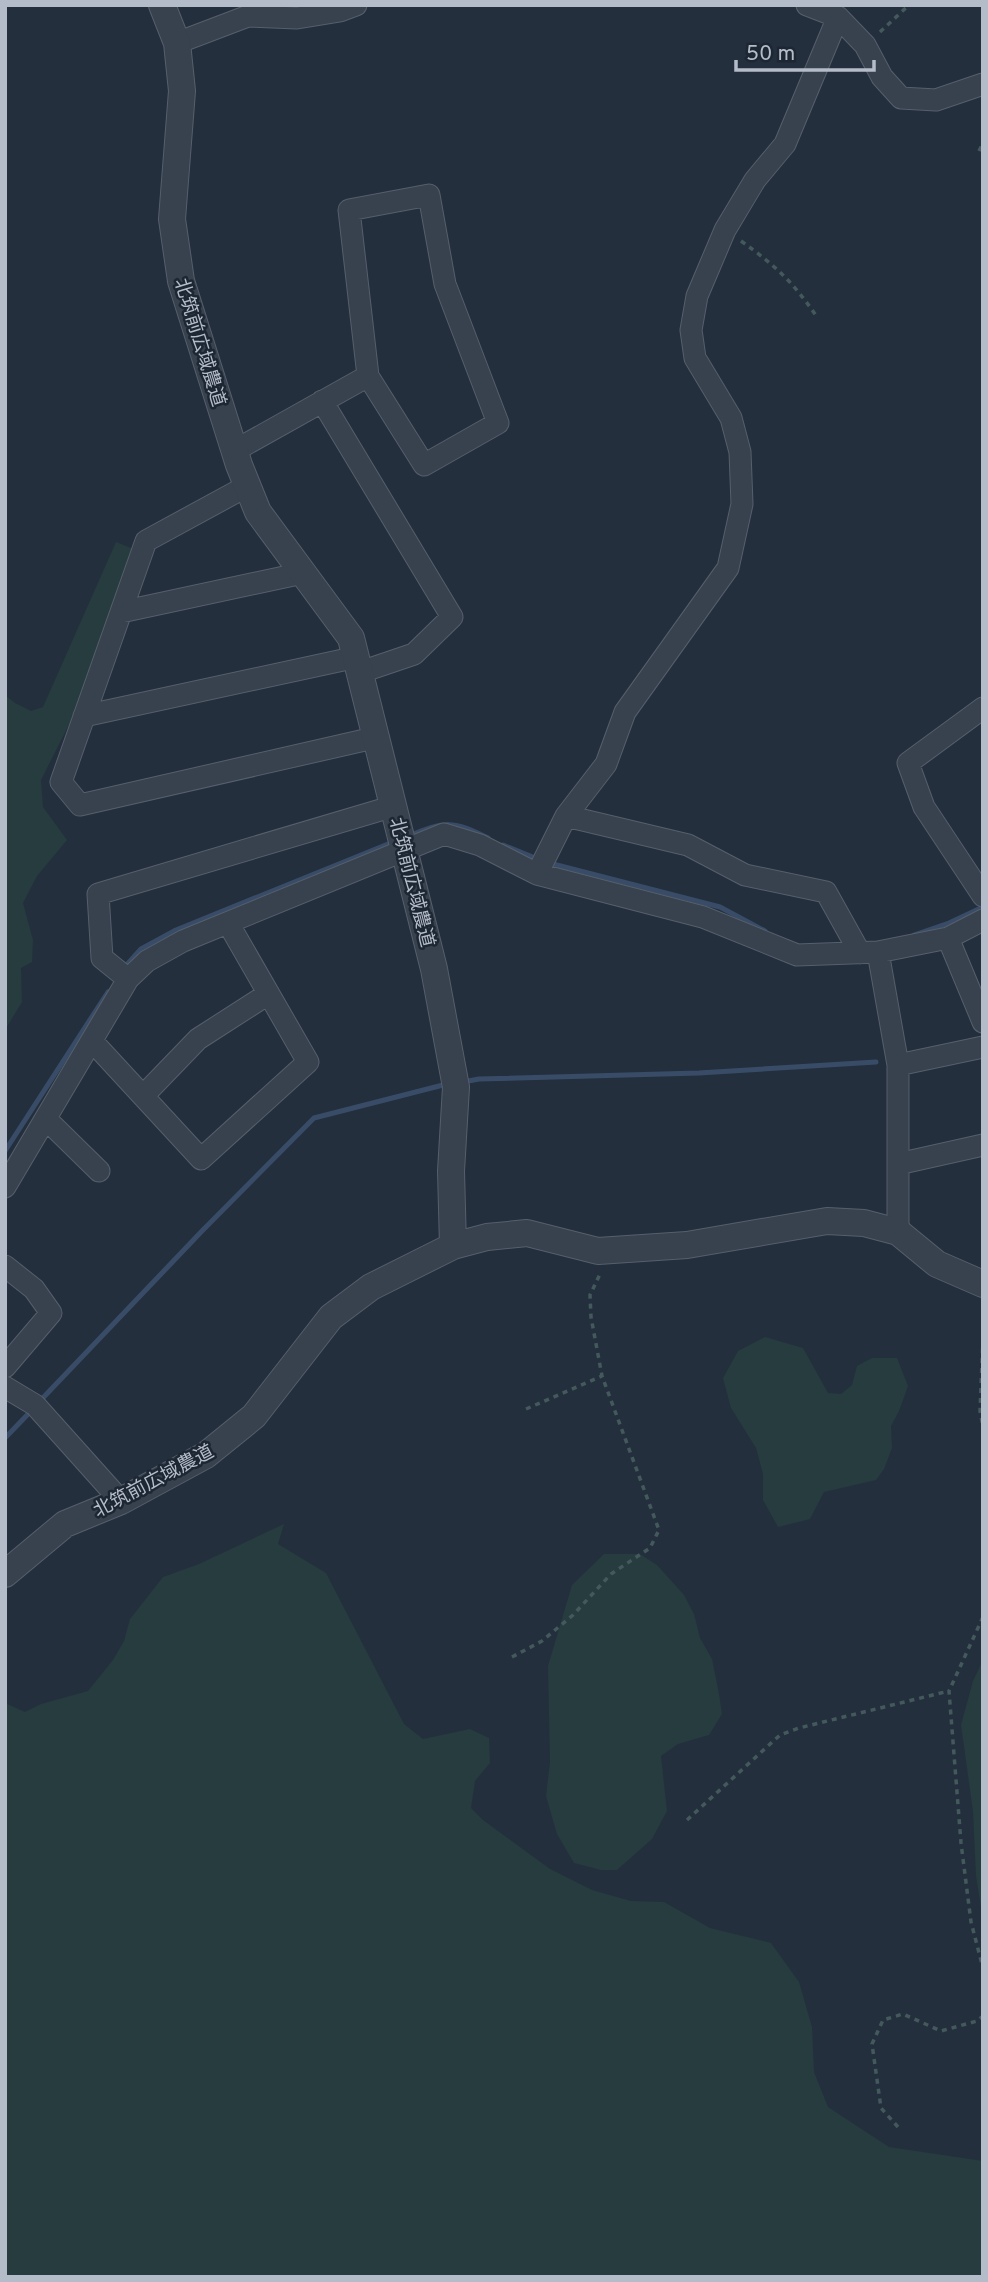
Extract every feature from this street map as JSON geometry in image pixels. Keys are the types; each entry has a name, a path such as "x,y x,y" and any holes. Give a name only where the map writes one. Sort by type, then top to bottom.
{"street":[{"name":"北筑前広域農道","path":"5,1574 65,1524 121,1501 206,1455 254,1416 331,1317 361,1294 453,1246 450,1171 456,1087 435,969 351,638 258,512 234,451 181,281 172,219 182,91 177,43 162,5"},
{"path":"177,43 248,16 297,18 340,11 356,5"},
{"path":"807,5 838,17 865,45 883,77 901,98 936,100 983,83"},
{"path":"537,874 565,816 606,764 625,712 728,568 742,504 740,452 731,418 695,358 691,330 697,296 725,230 755,180 785,144 838,17"},
{"path":"429,195 446,284 498,423 424,465 368,376 349,210 429,195"},
{"path":"234,451 368,376"},
{"path":"84,716 414,654 452,617 322,401"},
{"path":"247,486 146,541 61,782 80,805 378,737"},
{"path":"121,612 303,573"},
{"path":"983,708 908,763 924,807 983,897"},
{"path":"128,979 102,958 98,894 394,806"},
{"path":"565,816 688,845 745,875 826,892 869,952 898,1065 898,1231"},
{"path":"5,1187 128,979 147,961 183,941 444,834 480,845 537,874 703,917 797,955 869,952 948,938 983,920"},
{"path":"92,1041 201,1159 308,1062 228,923"},
{"path":"948,938 983,1022"},
{"path":"143,1096 198,1039 268,994"},
{"path":"898,1065 983,1047"},
{"path":"46,1119 99,1171"},
{"path":"898,1164 983,1145"},
{"path":"453,1246 487,1237 527,1233 598,1251 687,1245 827,1221 864,1223 898,1231 937,1264 983,1284"},
{"path":"5,1266 34,1289 51,1313 5,1367"},
{"path":"5,1387 35,1405 121,1501"}],"path":[{"path":"865,45 909,5"},
{"path":"979,151 983,143"},
{"path":"725,230 768,260 795,285 817,317"},
{"path":"512,1657 542,1641 573,1615 611,1574 650,1548 659,1530 602,1376 591,1317 590,1295 611,1250"},
{"path":"983,1338 980,1411 983,1427"},
{"path":"526,1409 602,1376"},
{"path":"983,1617 949,1691 961,1843 971,1922 983,1968"},
{"path":"687,1820 780,1735 949,1691"},
{"path":"898,2127 881,2108 879,2095 872,2044 883,2020 902,2014 941,2031 977,2021 983,2016"}],"green space":[{"path":"116,542 136,550 82,699 41,780 43,807 67,840 37,876 23,903 33,940 32,962 21,968 22,1002 5,1030 5,695 31,711 43,707"},
{"path":"765,1337 803,1348 828,1393 841,1394 852,1385 857,1366 872,1358 897,1358 908,1386 891,1426 892,1448 884,1469 876,1480 824,1492 810,1519 778,1527 763,1500 763,1474 756,1448 731,1408 723,1378 738,1351"},
{"path":"284,1524 278,1544 326,1573 404,1724 423,1739 470,1729 489,1738 490,1763 475,1781 471,1808 483,1820 550,1869 592,1890 631,1901 664,1902 710,1928 771,1943 799,1982 812,2027 814,2072 828,2107 889,2147 983,2161 983,2277 5,2277 5,1703 25,1712 41,1704 88,1691 113,1660 124,1641 130,1619 163,1577 199,1564"},
{"path":"604,1554 640,1554 657,1565 684,1595 694,1614 700,1638 712,1659 722,1714 709,1735 678,1744 661,1756 667,1811 652,1839 617,1870 601,1870 574,1863 557,1834 546,1796 550,1762 548,1666 572,1585"},
{"path":"983,1660 983,1920 976,1876 973,1811 961,1725 973,1681"}],"waterway":[{"path":"409,836 432,827 449,825 466,828 488,838"},
{"path":"123,969 141,949 176,930 393,842"},
{"path":"503,845 540,860"},
{"path":"549,863 720,907 765,931"},
{"path":"914,935 983,907"},
{"path":"5,1151 108,992"},
{"path":"463,1082 479,1079 699,1073 876,1062"},
{"path":"39,1402 314,1118 447,1084"},
{"path":"5,1438 32,1410"}]}
